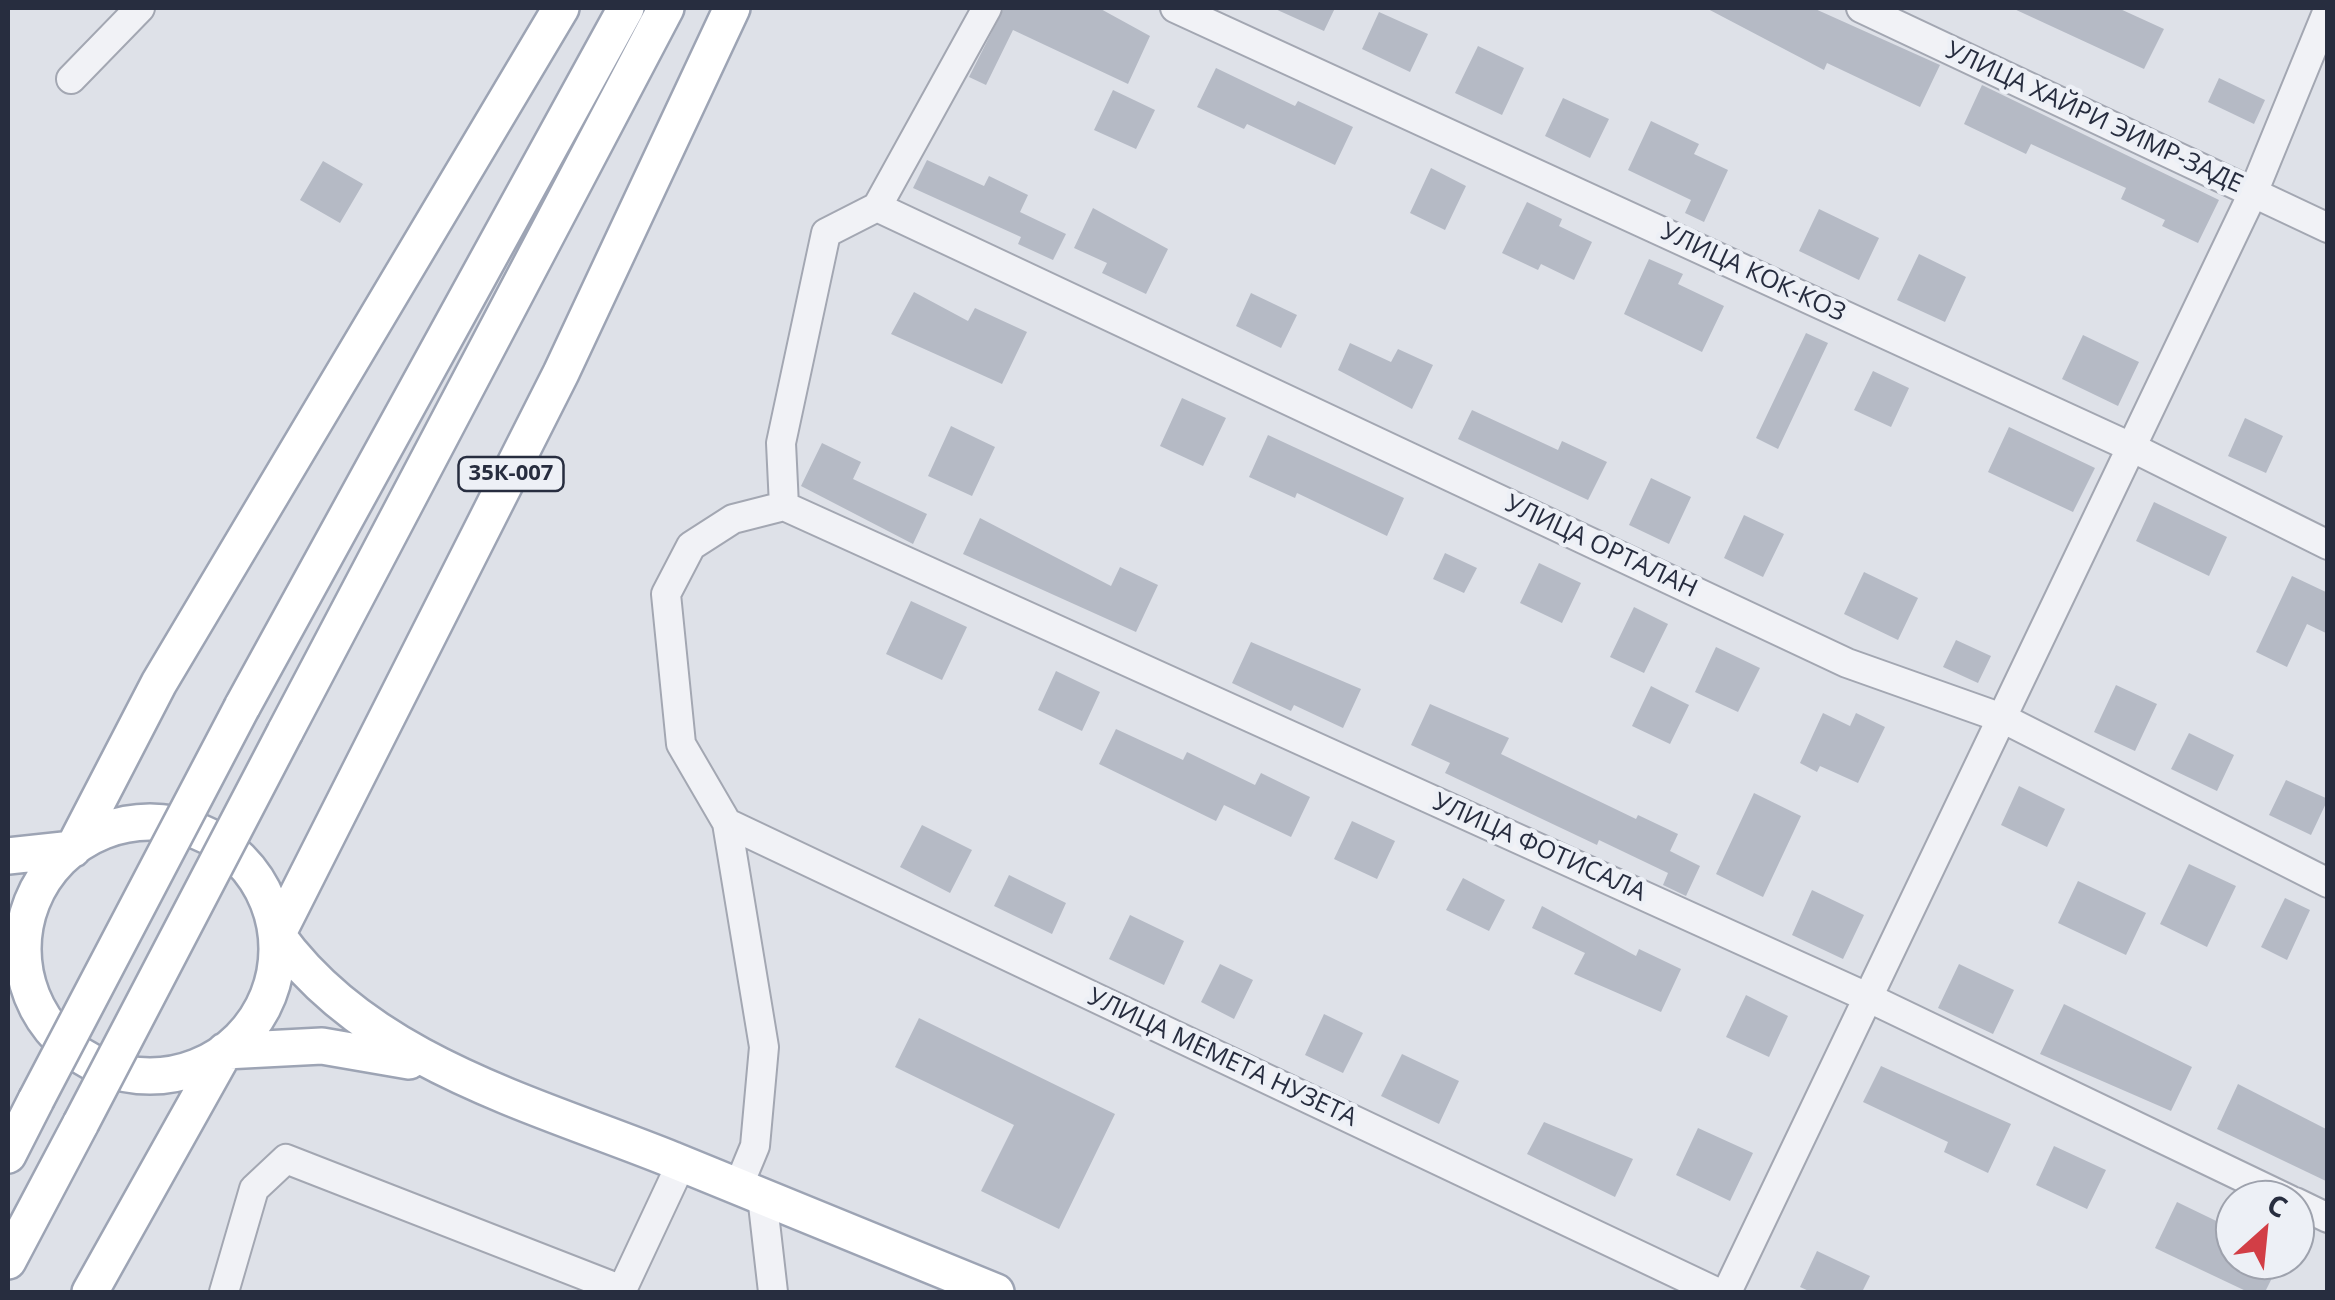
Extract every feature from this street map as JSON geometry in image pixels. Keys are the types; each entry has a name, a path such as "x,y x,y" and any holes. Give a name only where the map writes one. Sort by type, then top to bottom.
{"main road":[{"path":"8,992 15,950 40,886 73,849 160,683 562,8"},
{"path":"8,1155 242,707 626,8"},
{"name":"35К-007","path":"8,1261 666,8"},
{"name":"35К-007","path":"277,935 561,372 732,8"},
{"path":"8,856 73,849 116,827 148,822 181,826 211,838 238,857 259,882 277,935 306,975 339,1004 449,1070"},
{"path":"15,950 30,991 51,1029 83,1058 124,1074 167,1076 208,1063 242,1038 264,1008 276,972 277,935"},
{"path":"225,1051 322,1046 374,1052 449,1070 996,1292"},
{"path":"90,1292 225,1051"}],"street":[{"path":"70,79 140,8"},
{"path":"773,1292 750,1192 764,1048 727,823 681,744 666,594 691,546 733,519 784,506 780,443 826,233 877,207 987,8"},
{"name":"УЛИЦА КОК-КОЗ","path":"1175,8 2134,448 2328,545"},
{"name":"УЛИЦА ХАЙРИ ЭИМР-ЗАДЕ","path":"1861,8 2328,228"},
{"path":"1727,1292 2254,193 2328,10"},
{"name":"УЛИЦА ОРТАЛАН","path":"877,207 1847,663 2002,718 2328,883"},
{"name":"УЛИЦА ФОТИСАЛА","path":"784,506 1866,997 2249,1180"},
{"name":"УЛИЦА МЕМЕТА НУЗЕТА","path":"727,823 1716,1292"},
{"path":"224,1292 254,1189 286,1160 622,1291 681,1164"}],"building":[{"path":"1004,8 1099,8 1150,36 1128,84 1013,30 986,85 969,77"},
{"path":"1273,8 1335,8 1324,31"},
{"path":"1706,8 1813,8 1940,65 1920,107 1827,63 1824,70"},
{"path":"2012,8 2118,8 2164,29 2144,69"},
{"path":"1379,12 1428,34 1410,72 1362,49"},
{"path":"1478,46 1524,68 1502,115 1455,93"},
{"path":"1216,68 1295,106 1298,101 1353,127 1335,165 1247,124 1244,129 1197,107"},
{"path":"2219,78 2265,100 2254,124 2208,102"},
{"path":"1982,85 2219,200 2198,243 2162,226 2165,220 2121,199 2126,188 2031,144 2026,154 1964,124"},
{"path":"1113,90 1155,110 1136,149 1094,130"},
{"path":"1563,98 1609,119 1590,158 1545,136"},
{"path":"1651,121 1699,144 1694,154 1728,170 1704,222 1685,213 1691,200 1628,170"},
{"path":"927,160 984,186 989,176 1028,195 1020,212 1066,234 1053,260 1018,244 1021,237 913,188"},
{"path":"323,161 363,184 340,223 300,200"},
{"path":"1431,168 1466,186 1445,230 1410,213"},
{"path":"1527,202 1562,219 1559,226 1592,242 1574,280 1541,264 1538,270 1502,253"},
{"path":"1093,208 1168,249 1146,294 1102,273 1107,263 1074,248"},
{"path":"1819,209 1879,238 1859,280 1799,251"},
{"path":"1919,254 1966,277 1945,322 1897,300"},
{"path":"1649,259 1683,274 1678,284 1724,306 1702,352 1624,314"},
{"path":"914,292 968,321 975,308 1027,332 1002,384 891,334"},
{"path":"1251,293 1297,315 1281,348 1236,326"},
{"path":"1806,333 1828,343 1778,449 1756,438"},
{"path":"2083,335 2139,362 2118,406 2062,379"},
{"path":"1350,343 1391,362 1398,349 1433,365 1412,409 1338,370"},
{"path":"1873,371 1909,388 1891,427 1854,410"},
{"path":"1182,398 1226,418 1203,466 1160,446"},
{"path":"1472,410 1558,450 1562,441 1607,462 1588,500 1458,439"},
{"path":"2245,418 2283,436 2266,473 2228,456"},
{"path":"951,426 995,447 972,496 928,476"},
{"path":"2009,427 2095,468 2073,512 1988,472"},
{"path":"1268,435 1404,498 1387,536 1297,493 1295,498 1249,477"},
{"path":"822,443 861,462 853,479 927,514 913,544 801,486"},
{"path":"1651,478 1691,497 1669,544 1629,525"},
{"path":"2154,502 2227,537 2209,576 2136,541"},
{"path":"1744,515 1784,534 1763,577 1724,558"},
{"path":"980,518 1111,586 1120,567 1158,585 1136,632 963,554"},
{"path":"1445,553 1477,568 1464,593 1433,579"},
{"path":"1539,563 1581,583 1562,623 1520,603"},
{"path":"1864,572 1918,598 1898,640 1844,614"},
{"path":"2292,576 2328,593 2328,634 2307,624 2287,667 2256,652"},
{"path":"911,601 967,627 942,680 886,654"},
{"path":"1634,607 1668,624 1644,673 1610,657"},
{"path":"1956,640 1991,656 1978,683 1943,667"},
{"path":"1251,642 1361,689 1343,728 1294,705 1291,711 1232,683"},
{"path":"1716,647 1760,668 1738,712 1695,692"},
{"path":"1056,671 1100,692 1082,731 1038,710"},
{"path":"2116,685 2157,704 2135,751 2094,732"},
{"path":"1651,686 1689,705 1670,744 1632,726"},
{"path":"1430,704 1509,738 1501,754 1636,819 1638,815 1678,834 1670,851 1700,866 1686,896 1663,885 1668,873 1599,840 1597,845 1445,773 1450,763 1411,745"},
{"path":"1823,713 1850,726 1856,713 1885,727 1858,783 1820,766 1817,772 1800,763"},
{"path":"1116,729 1183,760 1187,752 1255,785 1261,773 1310,797 1291,837 1224,805 1216,821 1099,764"},
{"path":"2189,733 2234,755 2217,791 2171,769"},
{"path":"2286,780 2328,799 2311,835 2269,815"},
{"path":"2019,786 2065,809 2047,847 2001,825"},
{"path":"1754,793 1801,816 1763,897 1716,874"},
{"path":"1352,821 1395,841 1377,879 1334,859"},
{"path":"922,825 972,850 950,893 900,867"},
{"path":"2189,864 2236,886 2207,947 2160,924"},
{"path":"1009,875 1066,903 1052,934 994,906"},
{"path":"1463,878 1505,900 1489,931 1446,910"},
{"path":"2078,881 2146,913 2126,955 2058,923"},
{"path":"1812,890 1864,915 1843,959 1792,935"},
{"path":"2285,898 2310,910 2287,960 2261,947"},
{"path":"1542,906 1636,956 1639,949 1681,969 1661,1012 1574,974 1585,953 1532,928"},
{"path":"1130,915 1184,941 1164,985 1109,959"},
{"path":"1220,964 1253,980 1234,1019 1201,1002"},
{"path":"1959,964 2014,990 1993,1034 1938,1008"},
{"path":"1746,995 1788,1016 1769,1057 1726,1037"},
{"path":"2064,1004 2192,1067 2171,1111 2040,1054"},
{"path":"1324,1014 1363,1033 1343,1073 1305,1055"},
{"path":"919,1018 1115,1114 1059,1229 981,1191 1014,1125 895,1067"},
{"path":"1402,1054 1459,1081 1439,1124 1381,1096"},
{"path":"1881,1066 2011,1124 1988,1173 1944,1152 1948,1142 1863,1102"},
{"path":"2238,1084 2328,1130 2328,1182 2217,1129"},
{"path":"1544,1122 1633,1159 1615,1197 1527,1154"},
{"path":"1698,1128 1753,1153 1730,1201 1676,1175"},
{"path":"2054,1146 2106,1170 2087,1209 2036,1185"},
{"path":"2177,1202 2215,1220 2215,1276 2155,1248"},
{"path":"1817,1251 1870,1276 1862,1292 1811,1292 1800,1287"},
{"path":"2223,1280 2271,1280 2265,1292 2248,1292"}]}
